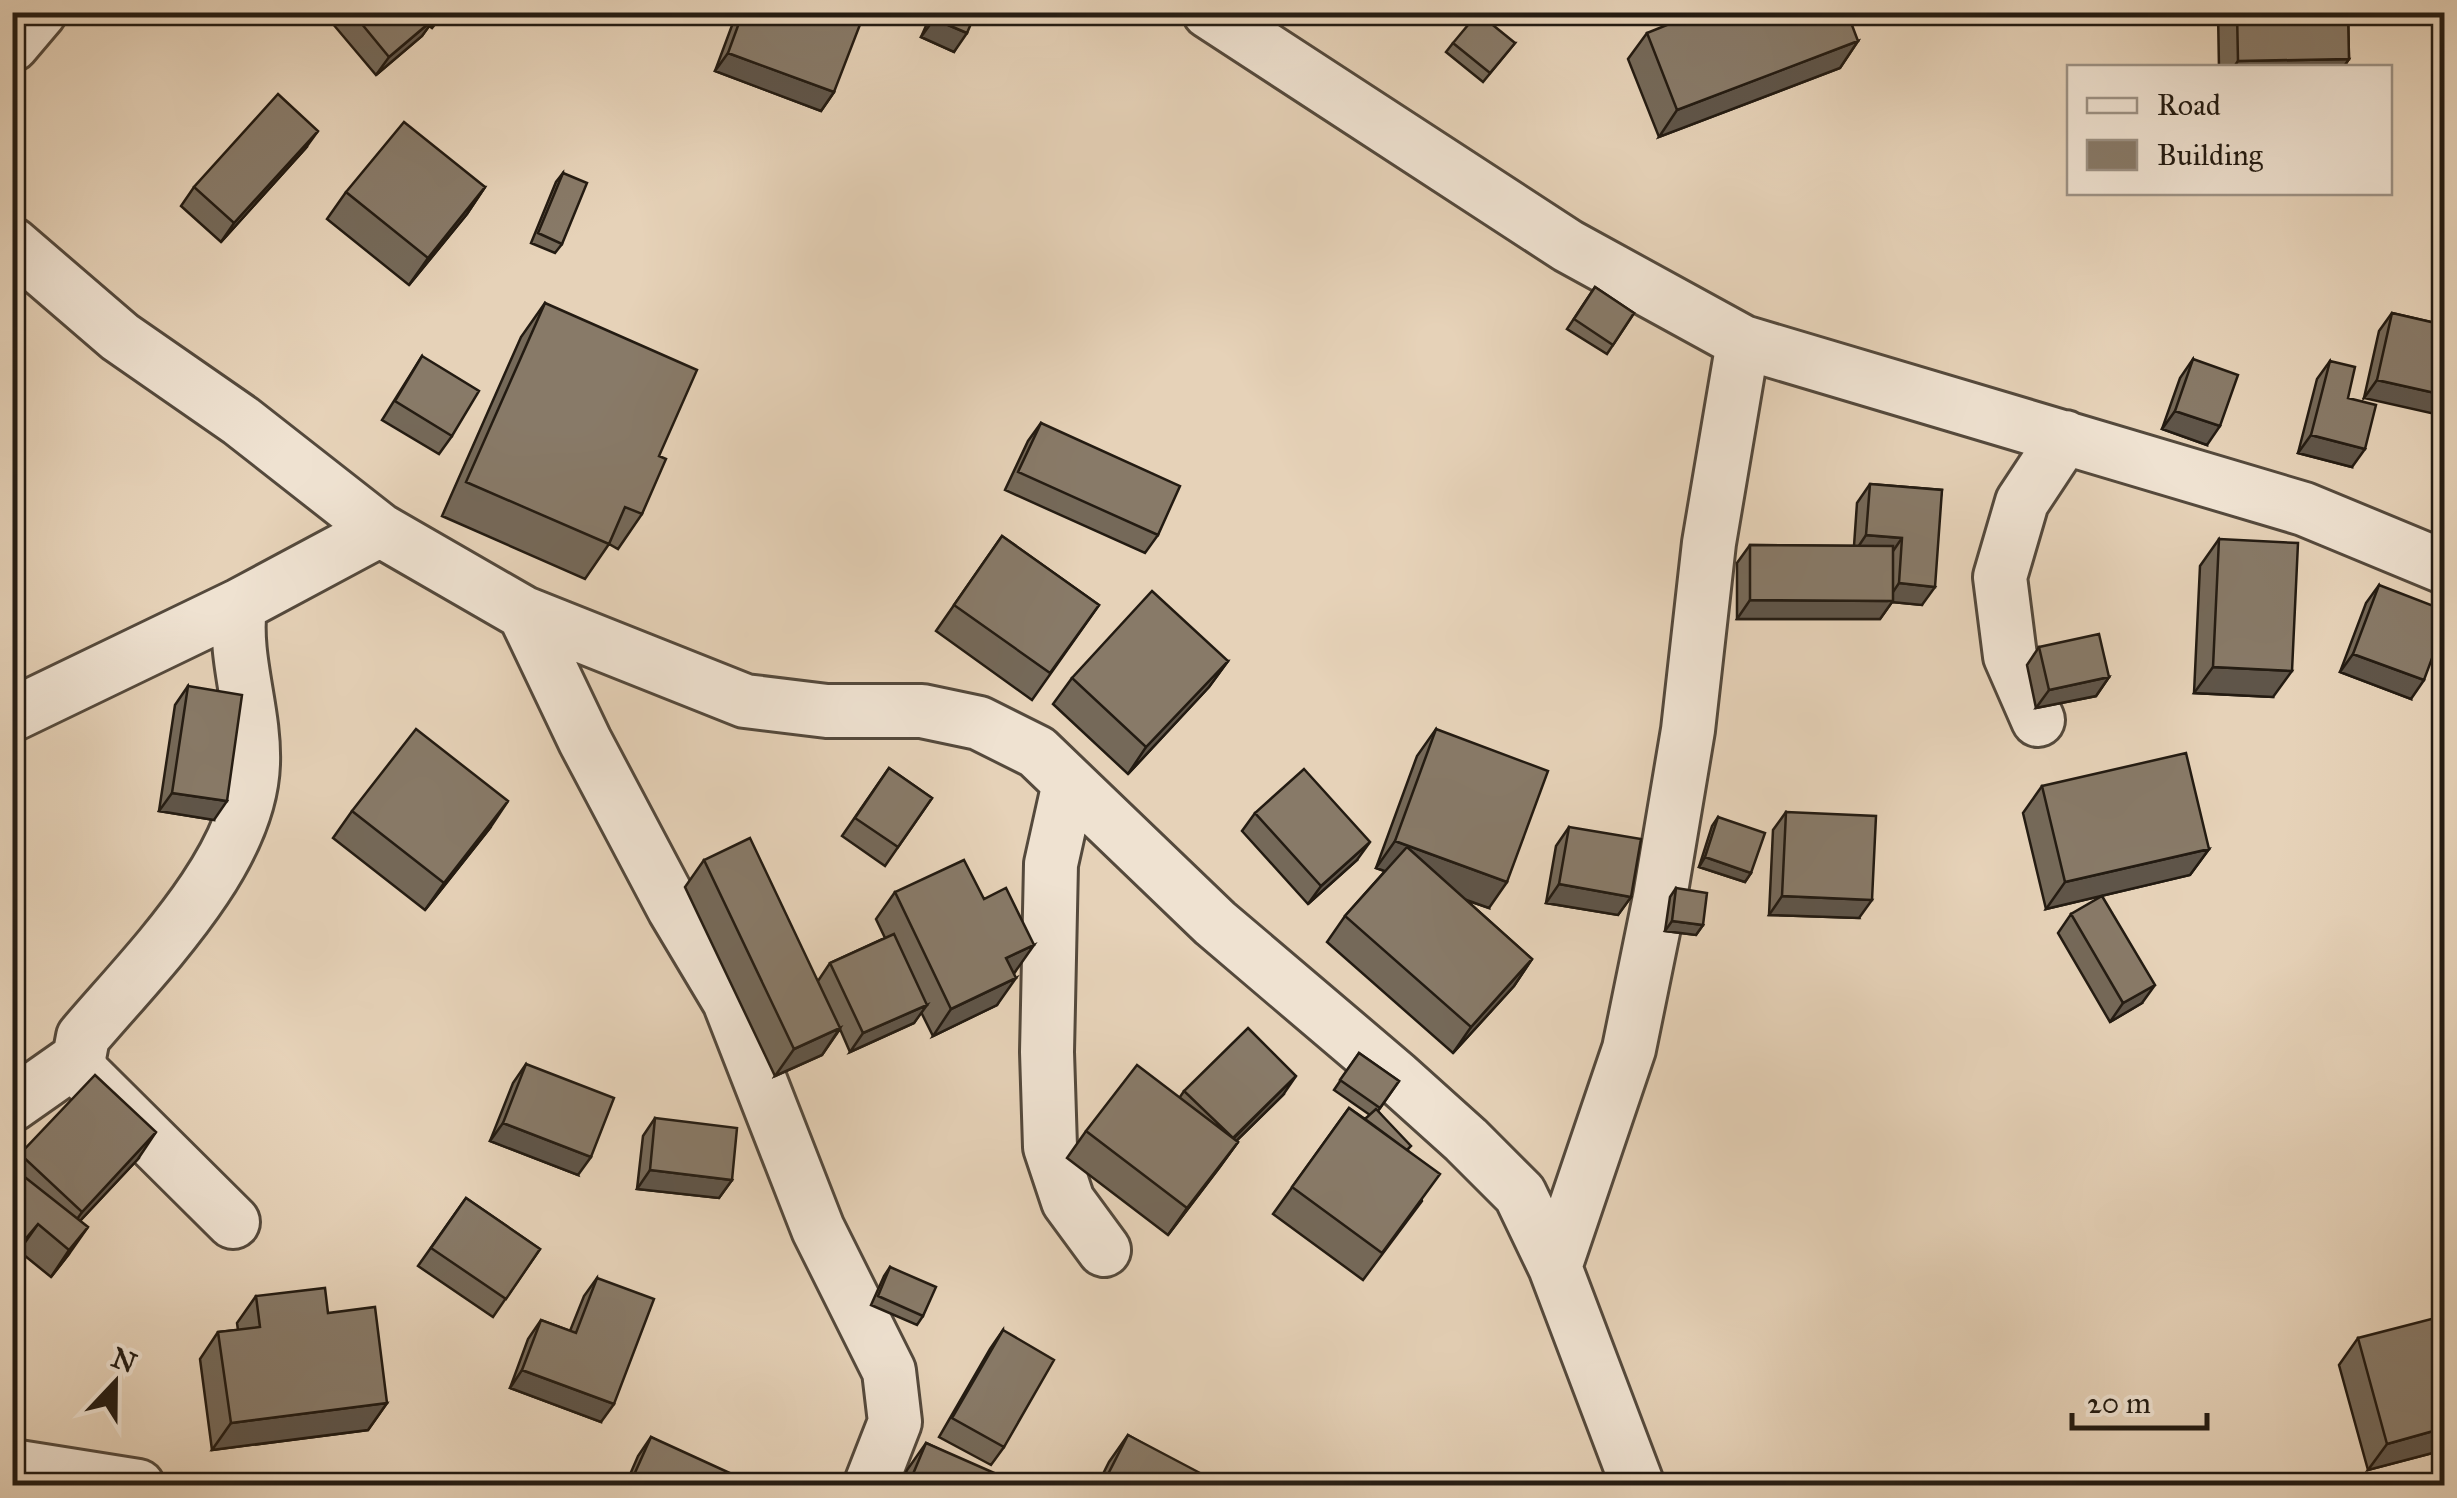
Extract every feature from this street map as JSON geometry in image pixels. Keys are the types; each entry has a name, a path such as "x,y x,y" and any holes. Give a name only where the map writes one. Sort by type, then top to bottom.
{"street":[{"path":"12,45 40,12"},
{"path":"1209,12 1568,246 1743,342 2304,509 2444,567"},
{"path":"12,244 120,337 241,421 380,530 524,613 745,701 827,711 922,711 979,722 1037,752 1215,923 1466,1140 1520,1194 1556,1267 1638,1486"},
{"path":"1556,1267 1629,1049 1649,954 1688,730 1710,542 1743,342"},
{"path":"2038,720 2010,656 2000,576 2022,502 2065,437"},
{"path":"12,715 240,605 380,530"},
{"path":"234,1222 82,1072 79,1058 84,1037 216,875 240,827 253,766 237,628 240,605"},
{"path":"524,613 585,741 674,909 729,1002 818,1229 889,1370 895,1422 870,1486"},
{"path":"1068,783 1051,864 1050,1147 1068,1201 1104,1250"},
{"path":"12,1105 79,1058"},
{"path":"12,1466 138,1486"}],"building":[{"path":"352,12 431,12 435,18 389,57"},
{"path":"743,12 835,12 861,22 834,92 728,53"},
{"path":"937,12 976,12 967,33 934,19"},
{"path":"1699,12 1847,12 1858,41 1677,110 1647,33"},
{"path":"2237,12 2348,12 2349,59 2238,61"},
{"path":"1478,13 1515,43 1490,73 1453,43"},
{"path":"278,94 318,131 234,223 194,187"},
{"path":"404,122 485,187 428,258 346,192"},
{"path":"563,173 587,183 562,244 538,233"},
{"path":"1595,287 1634,313 1613,345 1574,319"},
{"path":"545,303 697,370 659,456 666,459 642,514 625,507 609,544 466,482"},
{"path":"2392,313 2444,325 2444,395 2377,380"},
{"path":"422,356 479,391 452,436 395,401"},
{"path":"2193,359 2238,375 2220,426 2175,411"},
{"path":"2330,361 2355,367 2348,398 2376,405 2365,449 2311,435"},
{"path":"1041,423 1180,486 1158,535 1018,472"},
{"path":"1870,484 1942,490 1935,587 1899,583 1902,538 1866,535"},
{"path":"1002,536 1099,605 1050,673 954,605"},
{"path":"2219,539 2298,543 2292,671 2213,667"},
{"path":"1750,545 1893,546 1893,601 1750,600"},
{"path":"2379,585 2444,610 2444,626 2424,680 2353,654"},
{"path":"1152,591 1228,661 1146,747 1072,678"},
{"path":"2099,634 2109,677 2049,690 2039,647"},
{"path":"188,686 242,695 227,801 172,793"},
{"path":"416,729 508,801 444,883 352,811"},
{"path":"1436,729 1548,771 1507,882 1395,841"},
{"path":"2186,753 2209,849 2065,882 2042,786"},
{"path":"889,768 932,798 898,847 855,818"},
{"path":"1304,769 1370,842 1321,886 1255,813"},
{"path":"1786,812 1876,816 1872,900 1782,896"},
{"path":"1718,817 1765,833 1751,873 1705,857"},
{"path":"1569,827 1641,839 1631,897 1559,884"},
{"path":"750,838 840,1028 794,1049 704,860"},
{"path":"1407,847 1532,959 1471,1027 1345,916"},
{"path":"964,860 984,899 1006,888 1034,945 1006,958 1016,978 951,1009 895,892"},
{"path":"1676,888 1707,893 1703,925 1672,921"},
{"path":"2102,896 2155,985 2123,1003 2071,914"},
{"path":"894,934 927,1005 863,1033 830,963"},
{"path":"1248,1028 1296,1076 1233,1138 1184,1091"},
{"path":"1359,1053 1399,1081 1380,1108 1340,1080"},
{"path":"526,1064 614,1098 591,1157 503,1123"},
{"path":"1137,1065 1238,1142 1187,1208 1086,1131"},
{"path":"95,1075 156,1132 82,1212 20,1154"},
{"path":"1349,1108 1440,1174 1382,1253 1292,1187"},
{"path":"1376,1109 1411,1146 1407,1150 1365,1119"},
{"path":"655,1118 737,1128 732,1180 650,1170"},
{"path":"12,1167 88,1227 69,1250 38,1224 12,1255"},
{"path":"466,1198 540,1249 506,1299 431,1248"},
{"path":"890,1267 936,1287 923,1316 878,1296"},
{"path":"597,1278 654,1299 614,1404 522,1370 541,1320 576,1333"},
{"path":"325,1288 328,1313 375,1307 387,1403 231,1423 218,1332 260,1327 256,1296"},
{"path":"2443,1316 2444,1428 2387,1444 2358,1338"},
{"path":"1003,1330 1054,1360 1004,1447 952,1418"},
{"path":"1128,1435 1219,1483 1218,1486 1102,1486"},
{"path":"651,1437 745,1480 743,1486 629,1486"},
{"path":"926,1443 1017,1483 1016,1486 908,1486"},
{"path":"551,1474 597,1486 548,1486"}]}
